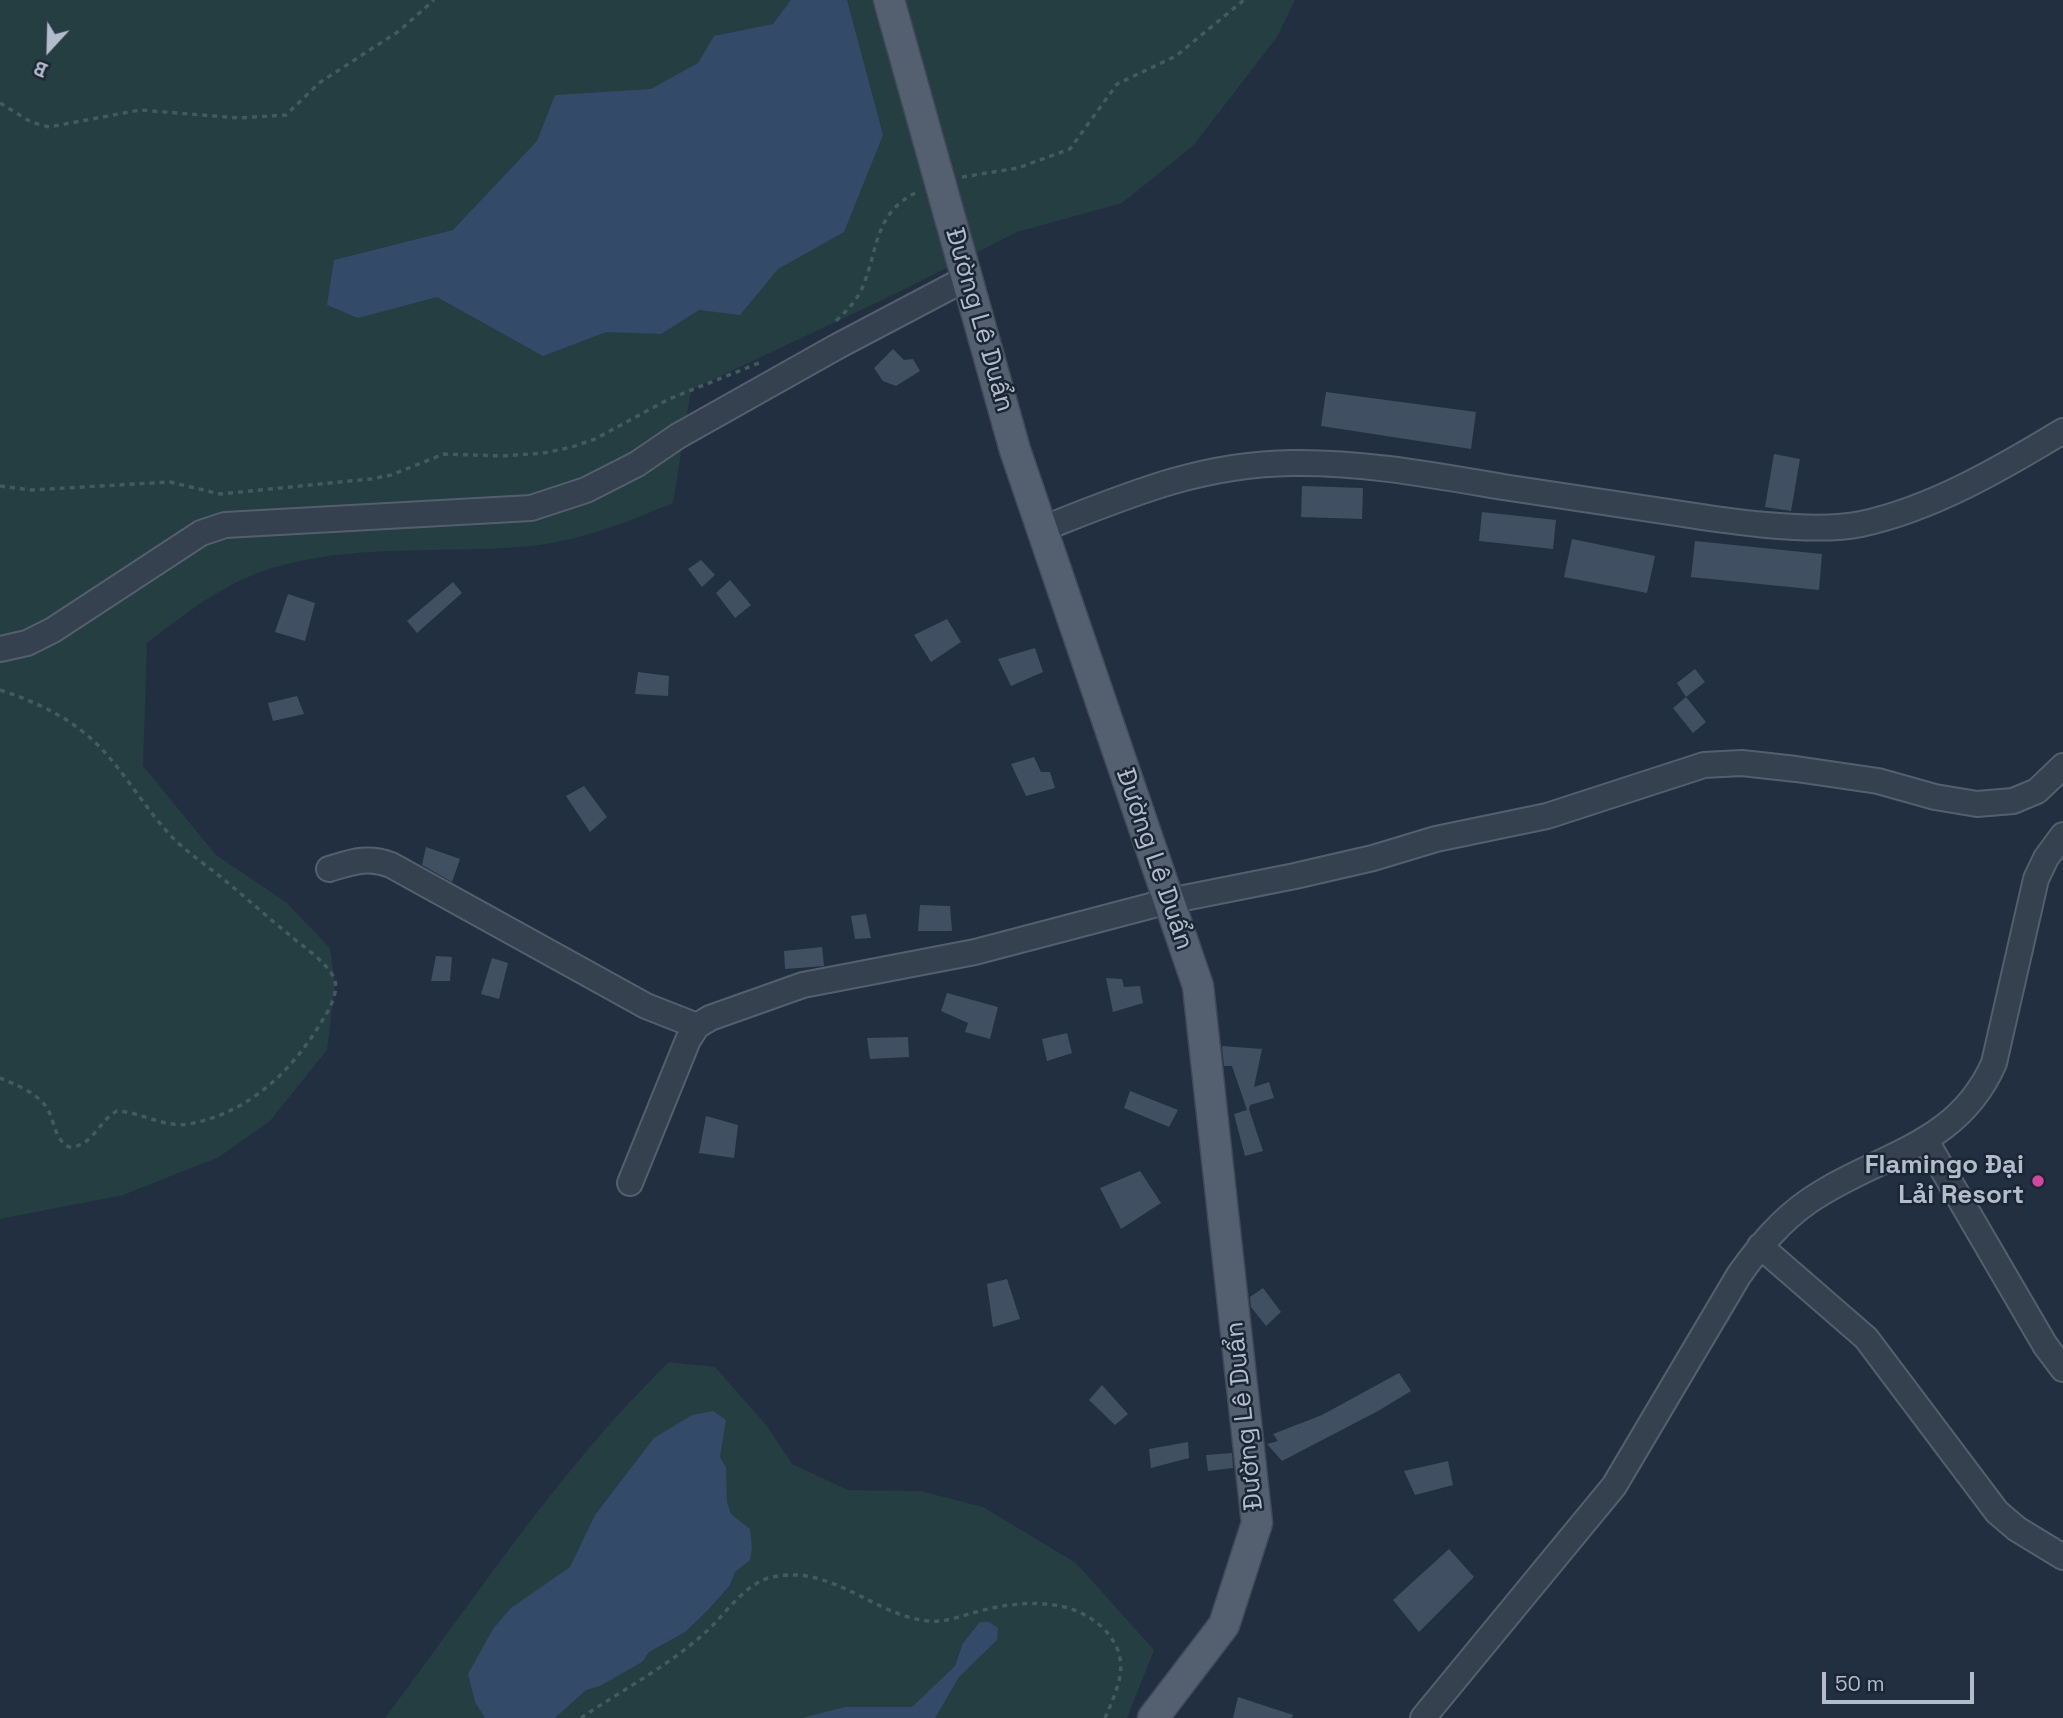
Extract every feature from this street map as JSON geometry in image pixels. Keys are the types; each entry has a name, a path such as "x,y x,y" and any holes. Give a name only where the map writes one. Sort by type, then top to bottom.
{"main road":[{"name":"Đường Lê Duẩn","path":"889,0 1015,450 1198,986 1257,1524 1224,1625 1153,1718"}],"street":[{"path":"0,649 27,643 53,630 201,533 225,525 531,508 586,489 637,464 678,436 838,346 967,278"},
{"path":"1042,529 1158,483 1234,467 1292,463 1416,471 1731,522 1816,526 1860,524 1919,506 2022,456 2063,431"},
{"path":"630,1183 676,1067 697,1026 710,1018 803,985 975,952 1169,901 1295,876 1373,858 1436,839 1548,816 1704,765 1742,763 1824,773 1878,781 1935,797 1976,804 2013,802 2037,791 2063,766"},
{"path":"1423,1718 1614,1486 1738,1275 1760,1246 1809,1201 1926,1141 1950,1124 1986,1081 1994,1063 2036,878 2046,858 2063,835"},
{"path":"329,869 372,859 391,865 646,1006 697,1026"},
{"path":"1926,1141 2045,1345 2063,1369"},
{"path":"1760,1246 1866,1338 1997,1512 2017,1529 2063,1557"}],"path":[{"path":"0,103 31,122 49,127 140,110 240,118 286,115 318,83 399,31 434,0"},
{"path":"835,322 853,304 862,288 874,245 892,209 909,195 939,180 1018,168 1070,149 1117,84 1177,56 1244,0"},
{"path":"0,486 31,489 170,482 211,493 234,494 381,477 444,454 544,453 595,439 669,399 770,357"},
{"path":"0,691 35,701 60,715 90,738 176,841 309,953 334,976 335,984 330,1007 303,1053 271,1085 219,1117 185,1125 164,1123 117,1111 109,1115 87,1142 69,1147 62,1143 55,1132 44,1104 32,1094 0,1078"},
{"path":"581,1718 685,1648 756,1583 771,1577 794,1575 814,1576 841,1585 901,1613 930,1621 1037,1602 1068,1607 1094,1619 1115,1642 1122,1661 1105,1718"}],"green space":[{"path":"0,0 1295,0 1277,37 1193,146 1122,203 1017,232 899,292 691,390 673,503 603,530 549,543 496,548 356,553 288,564 255,574 226,588 147,643 143,766 216,855 286,902 330,948 335,984 327,1050 270,1121 219,1157 123,1195 0,1219"},
{"path":"669,1362 715,1367 767,1426 792,1464 848,1490 920,1491 983,1507 1076,1563 1154,1650 1127,1718 385,1718 555,1489 591,1445"}],"water":[{"path":"791,0 847,0 883,135 844,232 778,269 740,315 699,310 661,334 606,332 543,356 437,297 358,318 327,305 334,260 453,230 537,141 555,95 651,89 698,63 714,36 773,24"},
{"path":"713,1411 726,1420 720,1457 726,1468 727,1502 731,1514 750,1529 750,1560 735,1572 730,1585 685,1632 649,1652 642,1662 600,1686 586,1690 555,1718 485,1718 475,1702 468,1674 493,1629 511,1608 570,1567 595,1515 654,1438 692,1415"},
{"path":"980,1622 989,1622 998,1628 997,1640 959,1677 935,1718 802,1718 845,1707 912,1707 955,1666 963,1643"}],"building":[{"path":"893,349 904,360 913,359 920,371 896,386 883,381 874,368"},
{"path":"1326,392 1476,412 1471,449 1321,426"},
{"path":"1774,454 1800,459 1791,511 1765,507"},
{"path":"1302,486 1363,488 1362,519 1301,517"},
{"path":"1482,512 1556,520 1553,549 1479,541"},
{"path":"1572,539 1655,556 1647,593 1564,577"},
{"path":"1695,541 1822,554 1819,590 1691,577"},
{"path":"701,560 715,575 702,587 688,569"},
{"path":"730,580 751,605 735,618 716,593"},
{"path":"453,582 462,593 417,633 407,621"},
{"path":"288,594 315,603 305,641 275,632"},
{"path":"947,619 961,642 931,662 914,635"},
{"path":"1035,648 1043,672 1011,686 998,659"},
{"path":"1695,669 1705,682 1686,697 1677,683"},
{"path":"638,672 669,676 668,696 635,694"},
{"path":"297,696 304,714 273,721 268,703"},
{"path":"1686,697 1706,722 1693,733 1673,708"},
{"path":"1034,757 1041,772 1050,772 1055,788 1026,796 1011,764"},
{"path":"584,786 607,817 590,832 566,796"},
{"path":"426,847 460,859 452,882 422,865"},
{"path":"920,905 950,906 952,931 918,931"},
{"path":"866,914 871,938 855,939 851,916"},
{"path":"822,947 824,966 785,969 784,951"},
{"path":"436,956 452,957 450,981 431,981"},
{"path":"492,958 508,963 499,999 481,994"},
{"path":"1106,978 1122,979 1124,987 1140,986 1143,1003 1113,1012"},
{"path":"947,993 998,1007 990,1039 965,1032 968,1023 941,1011"},
{"path":"1067,1033 1072,1053 1047,1061 1042,1039"},
{"path":"908,1037 909,1057 870,1059 867,1038"},
{"path":"1222,1046 1262,1049 1254,1087 1269,1082 1274,1098 1250,1105 1249,1109 1263,1151 1245,1156 1234,1114 1247,1110 1232,1066 1224,1066"},
{"path":"1130,1091 1178,1110 1169,1127 1124,1108"},
{"path":"706,1116 738,1125 734,1158 699,1153"},
{"path":"1140,1171 1161,1203 1121,1229 1100,1188"},
{"path":"1007,1279 1020,1319 993,1327 987,1284"},
{"path":"1263,1288 1281,1312 1266,1326 1251,1307 1250,1297"},
{"path":"1399,1373 1411,1391 1378,1411 1282,1461 1267,1444 1278,1441 1273,1434 1322,1415"},
{"path":"1102,1385 1128,1414 1115,1425 1089,1400"},
{"path":"1188,1442 1189,1458 1151,1468 1149,1449"},
{"path":"1232,1453 1233,1468 1208,1471 1206,1455"},
{"path":"1448,1461 1453,1485 1415,1495 1404,1471"},
{"path":"1449,1549 1474,1577 1419,1632 1393,1600"},
{"path":"1238,1697 1293,1715 1292,1718 1233,1718"}],"place":[{"name":"Flamingo Đại Lải Resort","path":"2038,1181"}]}
